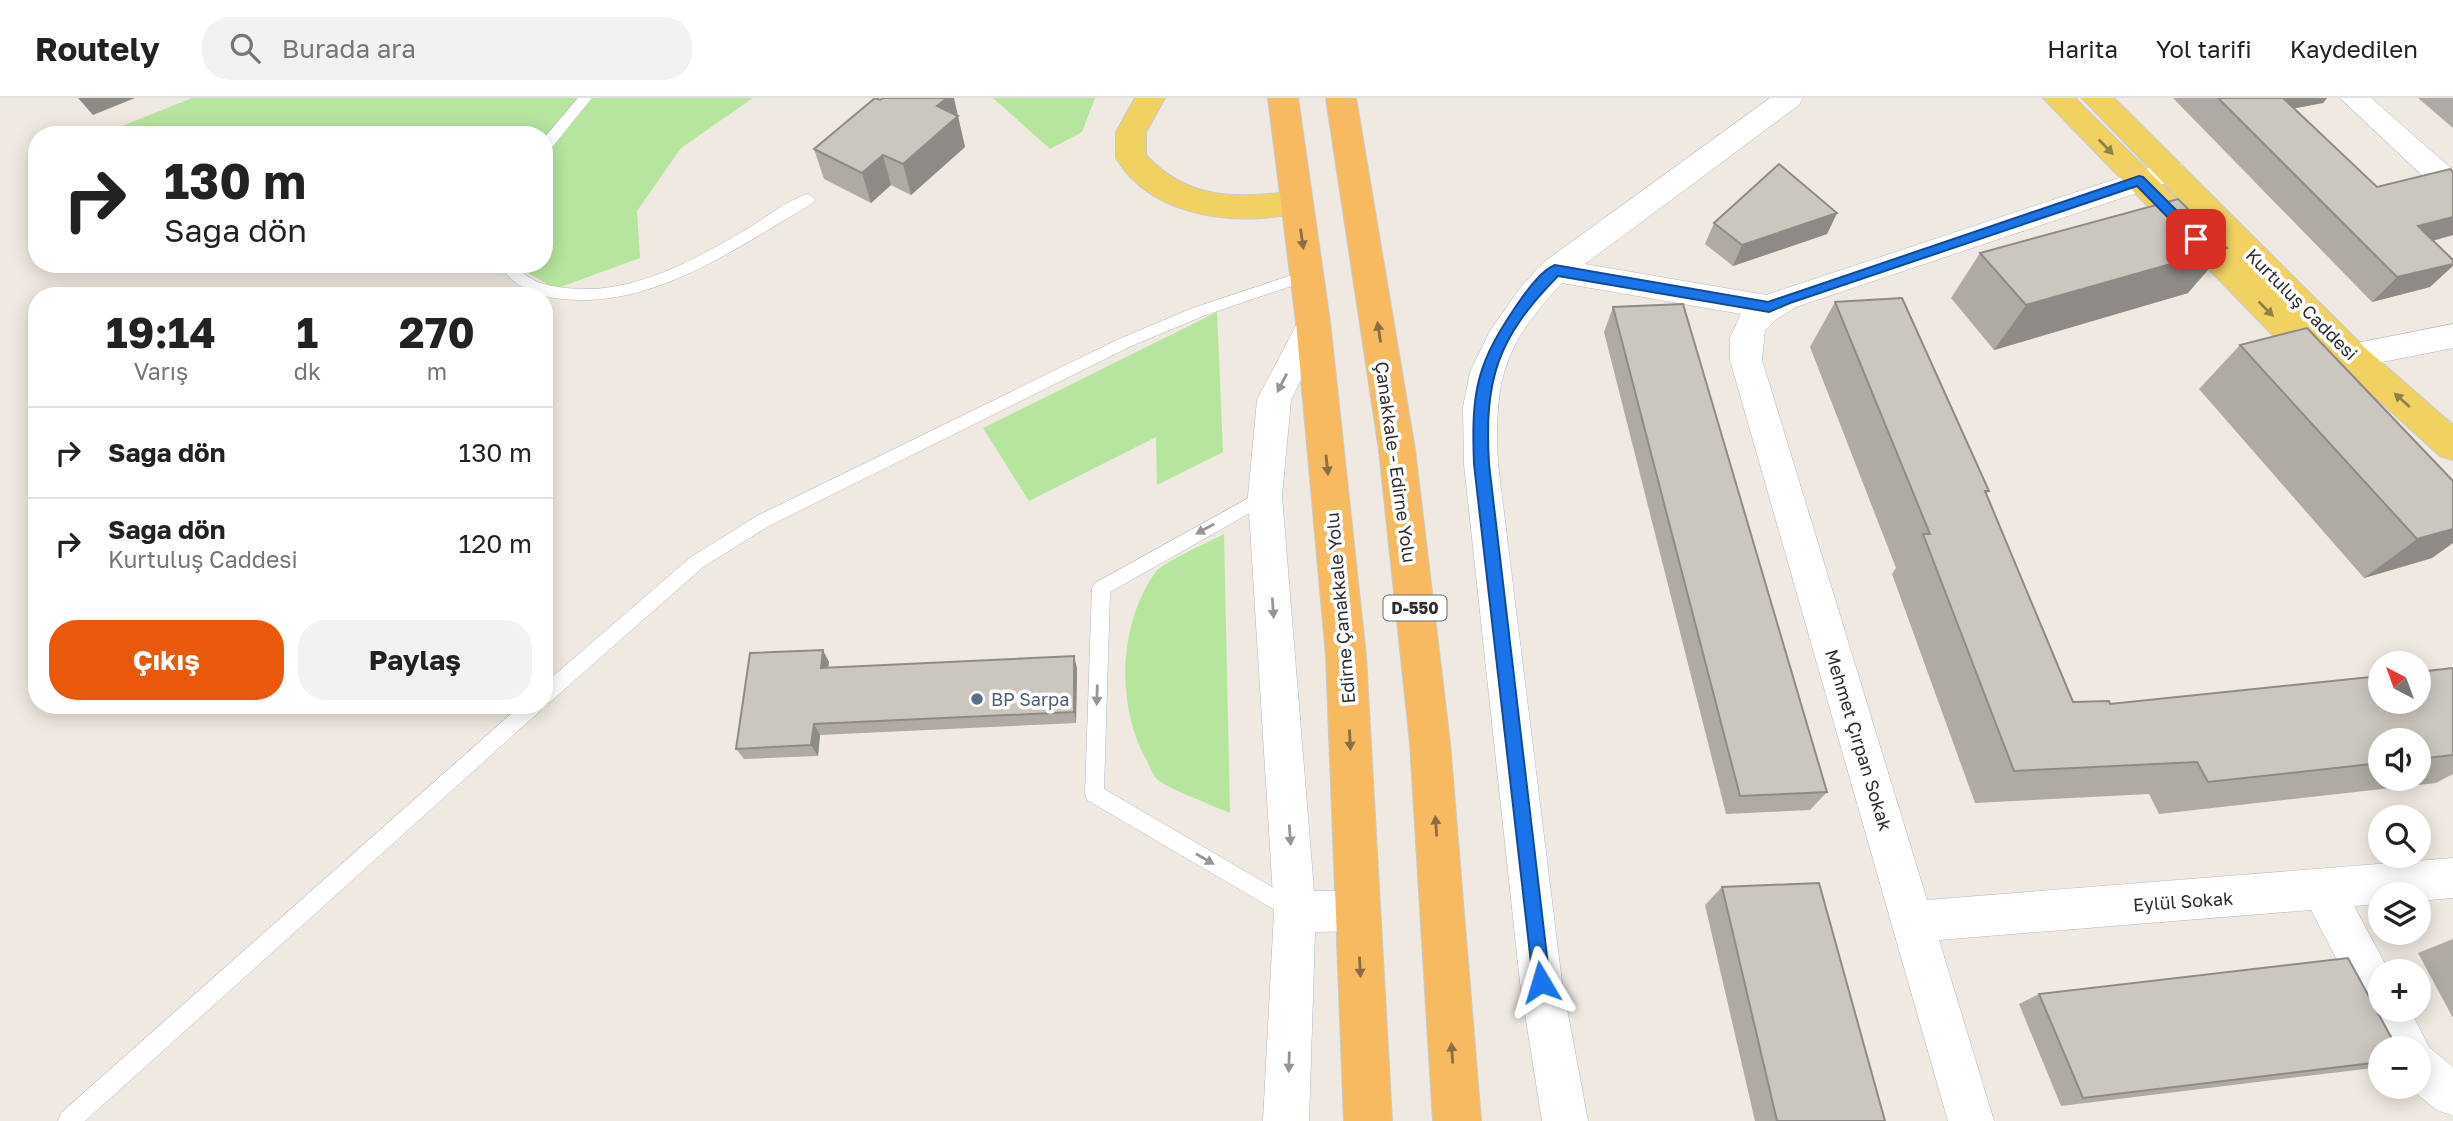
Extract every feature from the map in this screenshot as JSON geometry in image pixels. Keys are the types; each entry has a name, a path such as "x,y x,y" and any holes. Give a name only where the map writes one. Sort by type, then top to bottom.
{"highway":[{"name":"Edirne Çanakkale Yolu","path":"1283,98 1313,322 1346,656 1368,1121"},
{"name":"Çanakkale - Edirne Yolu","path":"1347,109 1397,450 1428,730 1457,1121"}],"main road":[{"path":"1150,98 1131,132 1131,158 1154,182 1185,198 1222,205 1255,207 1297,202"},
{"name":"Kurtuluş Caddesi","path":"2058,98 2376,418"},
{"name":"Kurtuluş Caddesi","path":"2097,98 2353,356 2453,446"}],"street":[{"path":"1565,1121 1541,982 1481,464 1479,426 1482,389 1491,361 1507,330 1534,292 1555,270 1789,98"},
{"path":"2354,98 2453,187"},
{"path":"1555,270 1769,307 2171,171"},
{"name":"Mehmet Çırpan Sokak","path":"1769,307 1752,321 1744,340 1746,360 1971,1121"},
{"path":"1286,1121 1295,912 1265,496 1274,400 1313,322"},
{"path":"2353,356 2453,336"},
{"name":"Eylül Sokak","path":"1913,922 2453,878"},
{"path":"2323,890 2368,975"},
{"path":"1295,912 1358,911"},
{"path":"2431,1078 2453,1094"}],"lane":[{"path":"553,137 585,98"},
{"path":"553,293 563,295 612,293 643,286 672,275 808,199"},
{"path":"514,273 523,282 534,287"},
{"path":"553,688 698,562 763,522 1124,343 1198,312 1307,275"},
{"path":"1265,496 1101,588 1094,794 1295,912"},
{"path":"69,1121 524,714"}],"green space":[{"path":"192,98 753,98 681,148 637,211 640,258 555,289 529,273 553,273 553,126 122,126"},
{"path":"993,98 1095,98 1082,132 1050,149"},
{"path":"1217,312 1223,452 1157,485 1156,437 1029,501 983,428"},
{"path":"1224,534 1230,813 1158,780 1137,740 1126,691 1128,641 1143,594 1155,573 1176,558"}],"building":[{"path":"875,98 947,98 937,106 958,116 903,164 883,155 862,173 814,149"},
{"path":"2218,98 2283,98 2377,187 2450,169 2453,172 2453,217 2418,226 2453,260 2453,264 2397,277"},
{"path":"1779,164 1837,213 1742,245 1714,223"},
{"path":"2178,199 2227,248 2026,305 1980,253"},
{"path":"1902,298 1989,491 1985,491 2073,702 2109,701 2110,704 2368,677 2368,714 2431,714 2431,671 2453,668 2453,755 2431,758 2431,728 2368,728 2368,764 2208,782 2197,762 2014,771 1923,534 1930,534 1835,302"},
{"path":"1683,304 1827,792 1740,796 1613,307"},
{"path":"2307,328 2453,481 2453,529 2417,539 2240,345"},
{"path":"823,650 821,668 1074,656 1074,712 814,724 811,745 736,749 750,653"},
{"path":"1819,883 1885,1121 1777,1121 1722,887"},
{"path":"2348,958 2368,995 2368,1022 2383,1022 2390,1036 2368,1036 2368,1063 2083,1098 2039,994"}],"place":[{"name":"BP Sarpa","path":"977,699"}],"route":[{"path":"1541,982 1481,464 1479,426 1482,389 1491,361 1507,330 1534,292 1555,270 1769,307 1785,299 2139,181 2196,239"}]}
